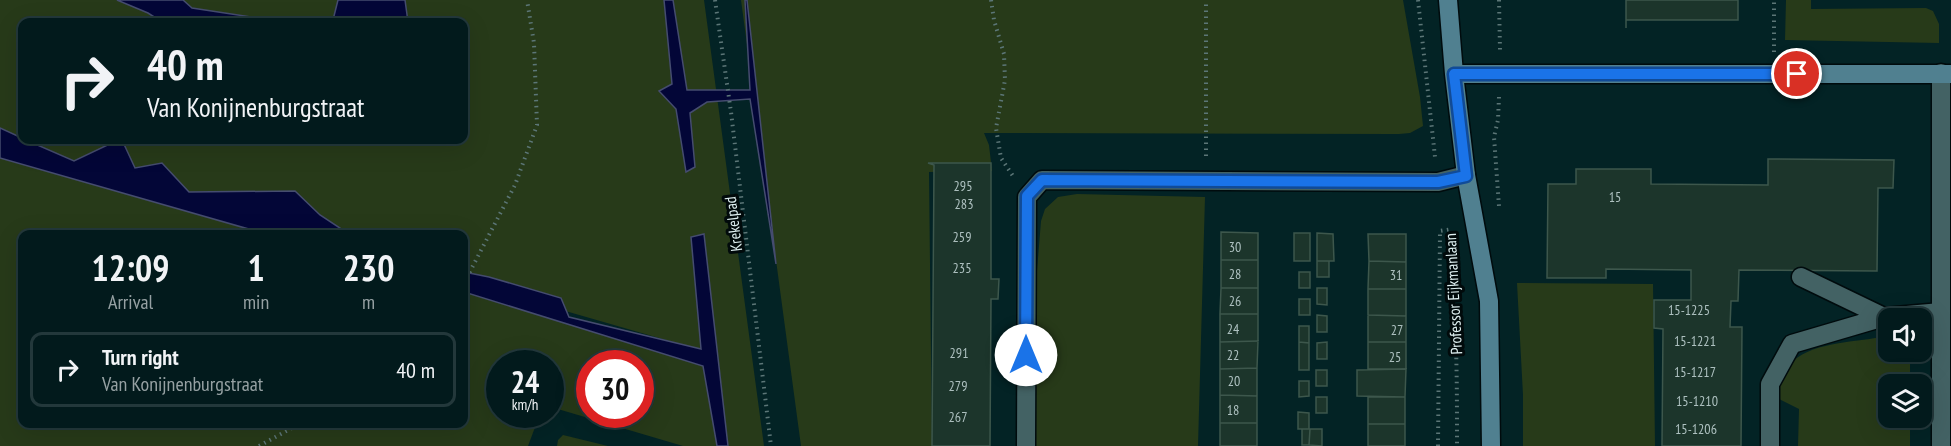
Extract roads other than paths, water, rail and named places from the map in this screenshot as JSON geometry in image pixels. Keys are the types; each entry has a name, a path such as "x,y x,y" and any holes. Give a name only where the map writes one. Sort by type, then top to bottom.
{"street":[{"name":"Professor Eijkmanlaan","path":"1448,0 1466,176 1489,301 1491,446"},
{"path":"1454,74 1946,74 1941,312 1946,408 1941,446"},
{"path":"1026,446 1027,196 1042,180 1438,182 1466,176"},
{"path":"1801,277 1878,314"},
{"path":"1932,313 1941,312"},
{"path":"1770,446 1770,384 1792,344 1878,319"}]}
